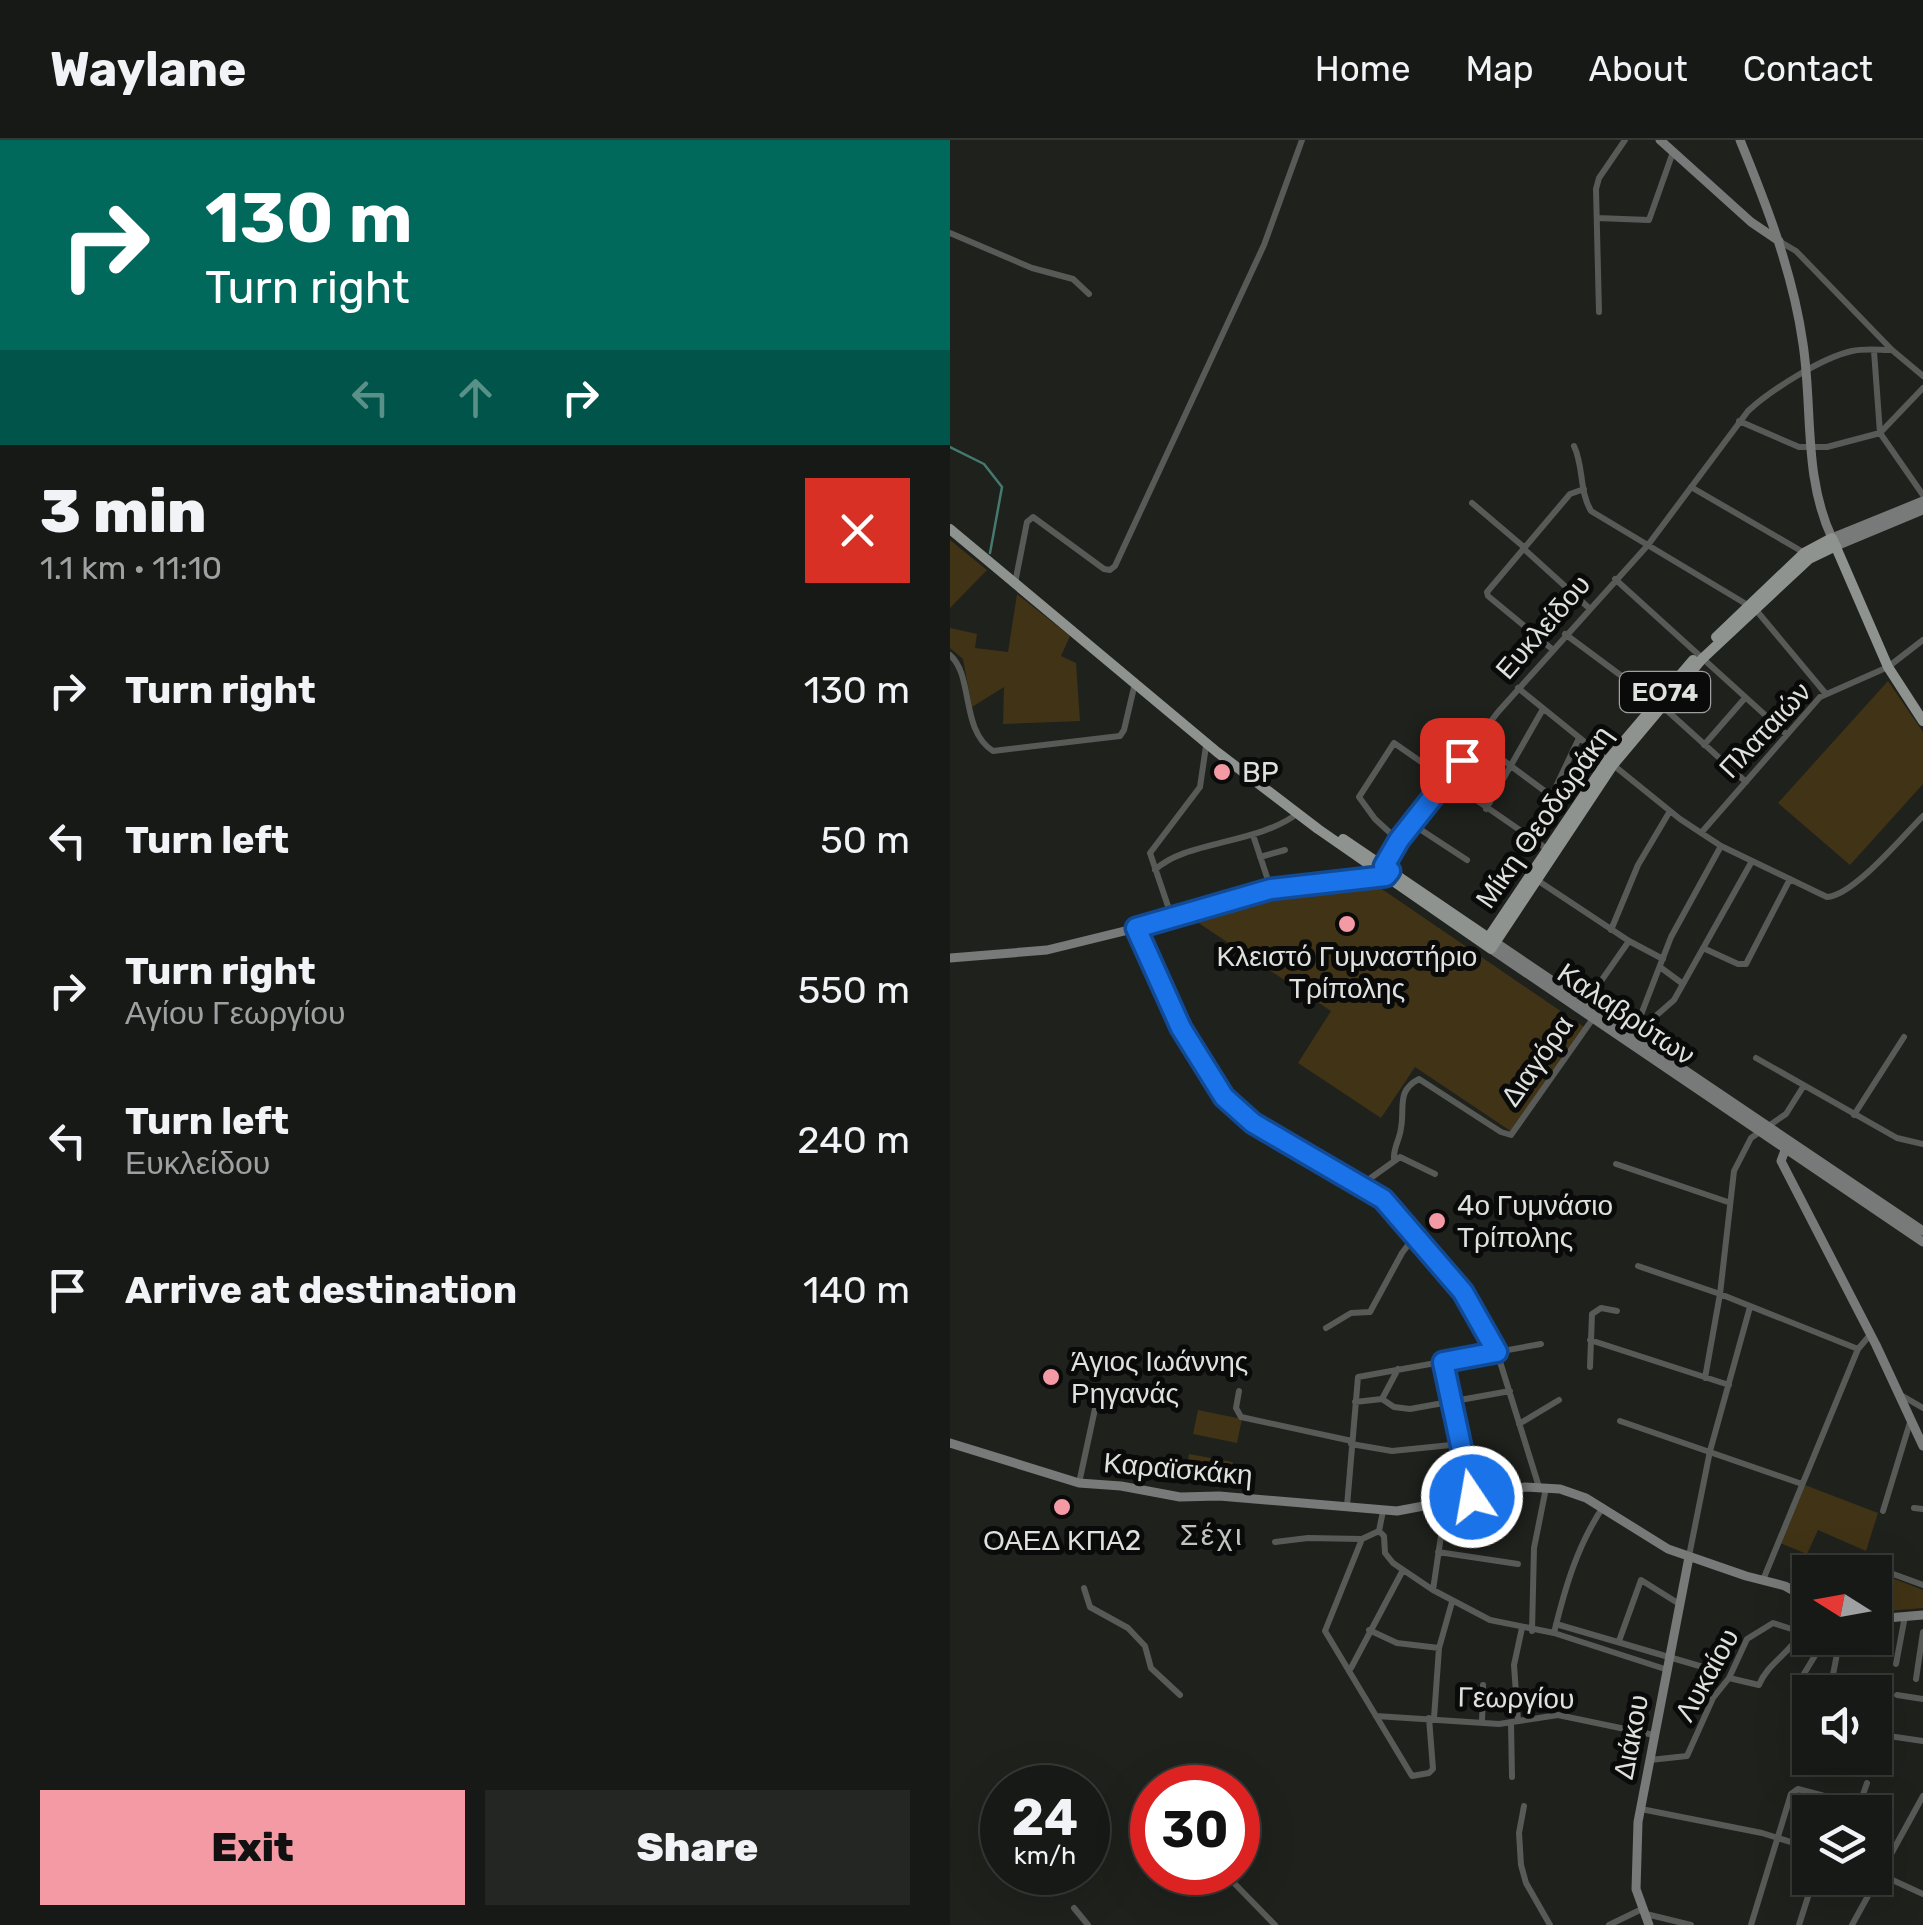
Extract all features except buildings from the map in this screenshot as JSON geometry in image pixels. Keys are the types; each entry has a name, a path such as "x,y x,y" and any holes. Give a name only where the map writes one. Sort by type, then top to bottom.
{"main road":[{"name":"Καλαβρύτων","path":"950,529 1206,743 1303,816 1489,943"},
{"name":"Μίκη Θεοδωράκη","path":"1532,877 1547,849 1610,763 1700,657 1804,553 1834,542"},
{"name":"Μίκη Θεοδωράκη","path":"1752,607 1834,542"},
{"path":"1834,542 1888,667 1923,721"},
{"name":"Μίκη Θεοδωράκη","path":"1489,943 1610,763"}],"street":[{"path":"1015,582 1027,522 1033,516 1104,569 1116,566 1264,245 1302,140"},
{"path":"1599,312 1599,178 1625,140"},
{"path":"1660,140 1751,222 1810,265 1892,350 1923,376"},
{"path":"1740,140 1779,242 1799,318 1807,372 1813,483 1834,542"},
{"path":"1597,218 1648,220 1674,151"},
{"path":"950,233 1026,265 1073,279 1089,294"},
{"path":"1874,350 1880,433 1923,498"},
{"name":"Ευκλείδου","path":"1386,871 1399,840 1476,740 1552,648 1648,545 1739,421 1758,402 1844,354 1892,350"},
{"path":"1739,421 1765,435 1809,449 1880,433 1923,388"},
{"path":"1574,446 1581,460 1592,511 1752,607 1826,694"},
{"path":"1691,486 1804,553"},
{"path":"1552,648 1487,594 1570,494 1584,488"},
{"name":"Μίκη Θεοδωράκη","path":"1834,542 1923,498"},
{"path":"1472,504 1589,608"},
{"name":"Μίκη Θεοδωράκη","path":"1834,542 1923,510"},
{"path":"1615,579 1786,734"},
{"path":"1565,634 1659,704 1746,782"},
{"name":"Πλαταιών","path":"1701,833 1826,694 1888,667 1923,640"},
{"path":"950,655 959,664 976,730 993,751 1120,736 1136,683"},
{"path":"1518,688 1701,833 1826,897 1834,897 1851,886 1923,816"},
{"path":"1704,745 1745,698"},
{"path":"1486,809 1543,709"},
{"path":"1532,839 1579,738"},
{"path":"1476,740 1550,797"},
{"path":"1172,918 1150,856 1152,848 1200,787 1206,743"},
{"path":"1399,840 1375,820 1358,797 1394,743 1547,849"},
{"path":"1611,930 1638,866 1670,811"},
{"path":"1154,870 1169,858 1253,835 1303,816"},
{"path":"1412,824 1466,860"},
{"path":"1253,835 1271,889"},
{"path":"1631,1040 1661,963 1721,846"},
{"path":"1260,857 1285,850"},
{"path":"1631,1040 1669,1006 1684,984 1752,862"},
{"path":"950,958 1047,950 1271,889 1386,871"},
{"path":"1532,877 1661,963 1684,984"},
{"path":"1703,948 1744,966 1790,879"},
{"path":"1136,928 1181,1028 1224,1097 1253,1123 1383,1199 1463,1292 1497,1352 1542,1487 1534,1548 1532,1630"},
{"path":"1585,1004 1629,941"},
{"name":"Καλαβρύτων","path":"1489,943 1585,1004 1595,1016"},
{"name":"Καλαβρύτων","path":"1489,943 1763,1128 1923,1242"},
{"name":"Διαγόρα","path":"1394,1159 1402,1123 1402,1098 1410,1084 1419,1079 1511,1135 1595,1016"},
{"path":"1854,1115 1904,1037"},
{"path":"1756,1058 1896,1138 1923,1144"},
{"path":"1705,1378 1736,1164 1751,1138 1792,1108 1804,1087"},
{"path":"1787,1146 1781,1161 1923,1446"},
{"name":"Καλαβρύτων","path":"1787,1146 1923,1232"},
{"path":"1361,1185 1394,1159 1404,1158 1435,1174"},
{"path":"1616,1164 1728,1202"},
{"path":"1326,1328 1351,1312 1365,1315 1372,1310 1415,1236"},
{"path":"1638,1266 1858,1349"},
{"path":"1689,1557 1710,1452 1750,1306"},
{"path":"1590,1367 1594,1311 1616,1311"},
{"path":"1762,1580 1858,1349 1870,1335"},
{"path":"1590,1340 1729,1385"},
{"path":"1347,1506 1358,1377 1541,1344"},
{"path":"1443,1362 1472,1497"},
{"path":"1382,1399 1398,1369"},
{"path":"1238,1391 1236,1410 1245,1418 1392,1450 1461,1444"},
{"path":"1354,1402 1382,1399 1394,1407 1410,1409 1510,1391"},
{"path":"1900,1394 1923,1408"},
{"path":"1080,1483 1098,1395"},
{"path":"1518,1424 1558,1400"},
{"path":"1883,1511 1911,1418"},
{"path":"1620,1421 1802,1484"},
{"name":"Καραϊσκάκη","path":"950,1443 1080,1483 1122,1486 1180,1498 1220,1496 1383,1511 1542,1487"},
{"path":"1542,1487 1576,1493 1649,1539 1689,1557 1792,1590"},
{"path":"1433,1590 1446,1502"},
{"path":"1554,1634 1583,1538 1603,1507"},
{"path":"1275,1542 1362,1540 1378,1531 1383,1511"},
{"path":"1378,1531 1384,1536 1386,1556 1403,1570 1490,1620 1554,1634 1668,1670"},
{"path":"1362,1540 1325,1629 1412,1776 1429,1774 1434,1769 1432,1718 1439,1648 1452,1601"},
{"path":"1438,1552 1518,1564"},
{"name":"Διάκου","path":"1649,1925 1636,1889 1640,1809 1689,1557"},
{"path":"1350,1669 1403,1570"},
{"path":"1892,1573 1923,1585"},
{"path":"1618,1641 1640,1580 1681,1605"},
{"path":"1084,1588 1090,1607 1128,1628 1145,1646 1151,1668 1180,1696"},
{"path":"1892,1617 1923,1615"},
{"path":"1896,1664 1904,1616"},
{"name":"Λυκαίου","path":"1649,1760 1687,1756 1713,1698 1729,1678 1751,1634 1773,1623 1792,1630"},
{"path":"1556,1624 1703,1667"},
{"path":"1512,1776 1514,1674 1522,1628"},
{"path":"1370,1630 1397,1644 1439,1648"},
{"path":"1916,1679 1923,1632"},
{"path":"1729,1678 1758,1685 1766,1671 1792,1652"},
{"path":"1482,1723 1483,1685"},
{"path":"1896,1695 1923,1700"},
{"name":"Γεωργίου","path":"1376,1716 1482,1723 1558,1716 1654,1735"},
{"path":"1892,1736 1923,1741"},
{"path":"1863,1795 1867,1783"},
{"path":"1792,1795 1794,1790 1818,1795"},
{"path":"1750,1925 1792,1796"},
{"path":"1892,1849 1923,1796"},
{"path":"1524,1806 1519,1833 1521,1865 1526,1883 1550,1925"},
{"path":"1640,1809 1792,1843"},
{"path":"1892,1880 1923,1894"},
{"path":"1246,1895 1275,1925"},
{"path":"1799,1925 1809,1895"},
{"path":"1852,1925 1867,1895"},
{"path":"1074,1908 1088,1925"},
{"path":"1609,1925 1644,1911 1691,1925"}],"shaded area":[{"path":"950,540 987,570 950,608"},
{"path":"1017,594 1070,636 1061,656 1076,663 1080,721 1003,724 1004,687 972,707 963,659 950,648 950,628 977,634 975,648 1008,652"},
{"path":"1888,681 1923,732 1923,784 1850,865 1778,803"},
{"path":"1376,885 1584,1027 1512,1132 1415,1067 1381,1118 1298,1063 1331,1011 1194,920 1271,896"},
{"path":"1198,1410 1242,1419 1237,1443 1193,1434"},
{"path":"1189,1454 1233,1462 1229,1484 1185,1476"},
{"path":"1805,1485 1878,1513 1866,1551 1818,1530 1807,1554 1780,1543"},
{"path":"1892,1578 1923,1590 1923,1608 1892,1611"}],"waterway":[{"path":"950,447 984,464 1002,487 990,553"}],"place":[{"name":"BP","path":"1222,772"},
{"name":"Κλειστό Γυμναστήριο Τρίπολης","path":"1347,924"},
{"name":"4ο Γυμνάσιο Τρίπολης","path":"1437,1221"},
{"name":"Άγιος Ιωάννης Ρηγανάς","path":"1051,1377"},
{"name":"ΟΑΕΔ ΚΠΑ2","path":"1062,1507"}],"district":[{"name":"Σέχι","path":"1212,1535"}],"route":[{"path":"1462,760 1394,847 1384,866 1390,871 1386,876 1271,889 1136,928 1181,1028 1230,1104 1253,1123 1383,1199 1473,1307 1497,1352 1443,1362 1472,1497"}]}
